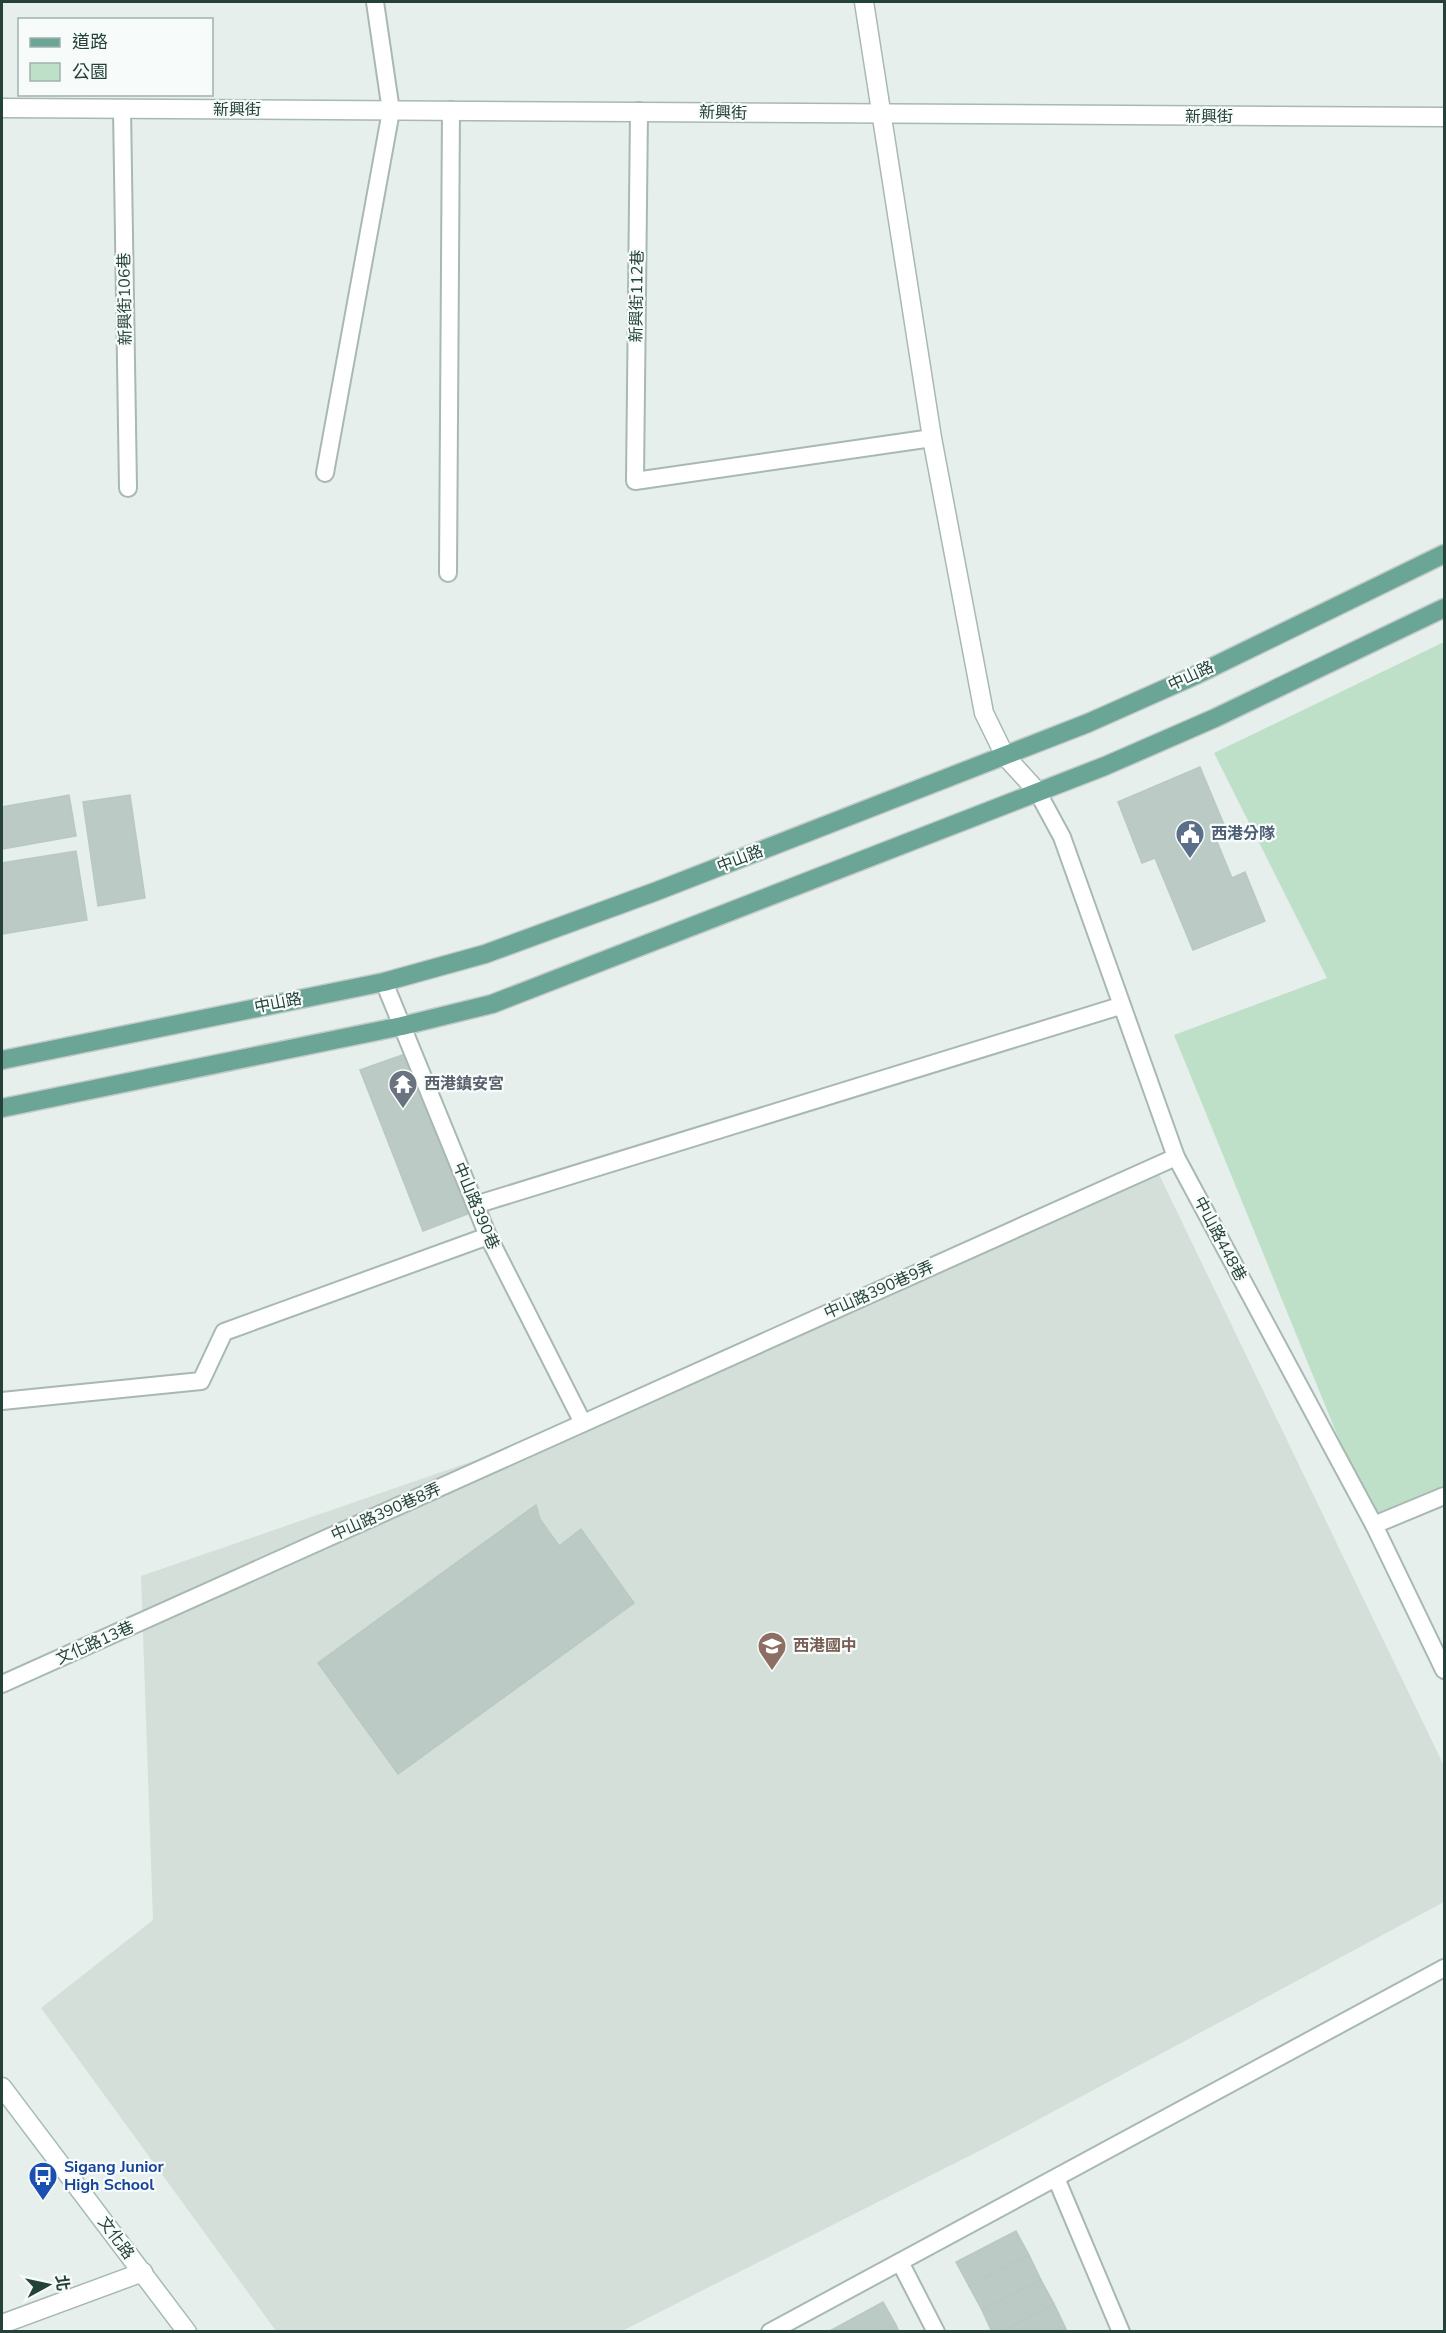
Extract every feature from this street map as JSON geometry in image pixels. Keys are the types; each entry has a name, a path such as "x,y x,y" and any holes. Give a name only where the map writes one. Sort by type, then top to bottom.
{"main road":[{"name":"中山路","path":"2,1060 384,982 517,942 1088,723 1196,675 1444,554"},
{"path":"2,1108 402,1026 492,1004 1105,766 1215,718 1444,608"}],"street":[{"path":"864,2 932,438 984,713 1005,756 1037,791"},
{"name":"新興街","path":"2,108 639,111 883,116 1444,117"},
{"name":"文化路","path":"2,2087 187,2331"},
{"path":"2,2324 143,2272"}],"lane":[{"path":"325,473 392,111 375,2"},
{"name":"新興街106巷","path":"122,109 128,488"},
{"path":"448,573 451,110"},
{"name":"新興街112巷","path":"639,111 634,481 932,438"},
{"name":"中山路448巷","path":"1037,791 1062,837 1120,1006 1176,1157 1374,1525 1444,1670"},
{"name":"中山路390巷","path":"384,982 488,1236 583,1423"},
{"path":"475,1205 1120,1006"},
{"name":"中山路390巷9弄","path":"583,1423 1176,1157"},
{"path":"2,1401 201,1381 224,1332 488,1236"},
{"name":"中山路390巷8弄","path":"189,1601 583,1423"},
{"path":"1374,1525 1444,1496"},
{"name":"文化路13巷","path":"2,1684 189,1601"},
{"path":"770,2331 1444,1968"},
{"path":"1056,2178 1120,2331"},
{"path":"900,2262 936,2331"}],"shaded area":[{"name":"西港國中","path":"1155,1166 1444,1766 1444,1902 987,2147 622,2331 276,2331 41,2008 153,1920 141,1576 583,1423"}],"green space":[{"path":"1444,642 1444,1496 1374,1525 1174,1035 1327,978 1214,753"}],"building":[{"name":"西港分隊","path":"1200,767 1225,827 1213,832 1232,878 1245,872 1265,921 1193,950 1155,858 1142,863 1118,802"},
{"path":"69,795 76,836 2,849 2,807"},
{"path":"130,795 145,898 98,906 83,802"},
{"path":"76,851 87,920 2,934 2,863"},
{"name":"西港鎮安宮","path":"408,1053 470,1213 423,1231 360,1070"},
{"path":"536,1505 540,1519 559,1546 581,1529 634,1603 398,1774 318,1663"},
{"path":"1016,2231 1029,2255 969,2286 956,2262"},
{"path":"1029,2255 1041,2280 982,2310 969,2286"},
{"path":"1041,2280 1054,2304 1001,2332 992,2332 982,2310"},
{"path":"883,2302 896,2325 885,2332 828,2332"},
{"path":"1054,2304 1066,2329 1061,2332 1001,2332"},
{"path":"896,2325 899,2332 885,2332"}],"place":[{"name":"西港分隊","path":"1190,860"},
{"name":"西港鎮安宮","path":"403,1110"},
{"name":"西港國中","path":"772,1672"},
{"name":"Sigang Junior High School","path":"43,2202"}]}
